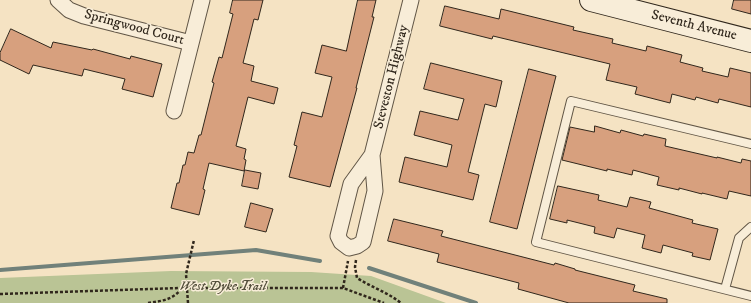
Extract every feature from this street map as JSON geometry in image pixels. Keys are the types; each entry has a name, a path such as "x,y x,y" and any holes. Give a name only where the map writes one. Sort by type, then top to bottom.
{"street":[{"name":"Springwood Court","path":"58,0 69,10 84,16 191,43"},
{"path":"174,111 202,0"},
{"name":"Steveston Highway","path":"372,155 351,184 338,236 341,242 349,248 357,246 362,242 375,191 372,155 411,0"},
{"name":"Seventh Avenue","path":"591,0 612,3 751,41"}],"lane":[{"path":"751,144 571,101 536,242 751,296"},
{"path":"725,289 739,238 751,227"}],"path":[{"path":"188,303 186,274 194,240"},
{"path":"356,259 355,267 357,278 385,292 401,303"},
{"path":"343,288 349,260"},
{"path":"0,294 182,288 343,288 384,303"},
{"path":"148,303 170,299 182,288"}],"green space":[{"name":"West Dyke Trail","path":"171,271 311,272 371,276 446,303 0,303 0,278"}],"building":[{"path":"233,0 263,0 258,20 254,19 243,63 254,66 251,81 278,88 274,104 248,97 236,146 246,149 244,171 209,163 199,215 171,208 177,183 179,183 188,152 194,153 199,135 201,135 214,83 212,82 219,57 222,58 233,14 230,13"},
{"path":"358,0 376,0 372,17 374,17 357,88 330,187 289,177 297,146 294,145 302,112 322,117 332,77 315,73 322,45 346,51"},
{"path":"734,0 751,0 751,14 732,9"},
{"path":"445,6 499,19 501,9 574,27 573,30 613,39 612,43 646,51 647,46 682,55 680,62 703,68 702,71 728,77 730,68 751,73 751,107 719,99 718,103 696,97 695,100 672,94 670,103 635,94 637,87 606,80 610,64 493,36 492,39 440,26"},
{"path":"11,29 51,48 53,42 93,49 130,59 131,56 162,64 153,97 122,89 125,79 84,69 82,76 33,65 29,74 0,60 0,53"},
{"path":"431,63 502,81 496,107 485,104 468,172 479,175 473,200 399,182 405,157 447,167 452,145 414,135 420,111 458,120 464,99 424,89"},
{"path":"529,69 556,76 517,229 490,222"},
{"path":"595,126 620,133 621,130 643,136 644,134 666,139 665,146 717,158 741,163 742,159 751,161 751,196 729,191 727,199 679,188 679,190 657,185 659,177 633,170 632,175 607,169 607,171 562,160 570,127 594,132"},
{"path":"245,170 261,173 258,189 242,186"},
{"path":"558,186 599,195 598,200 627,207 630,197 651,202 649,208 693,220 692,223 718,229 710,260 692,256 693,253 663,245 661,253 642,248 645,235 617,228 614,238 594,233 595,227 567,220 567,223 550,219"},
{"path":"251,203 273,209 266,232 245,227"},
{"path":"394,219 443,231 441,236 554,265 555,263 575,270 635,285 633,291 667,299 667,303 569,303 518,289 519,283 437,262 439,254 388,241"}],"waterway":[{"path":"0,270 256,250 320,261"},
{"path":"369,268 476,303"}]}
